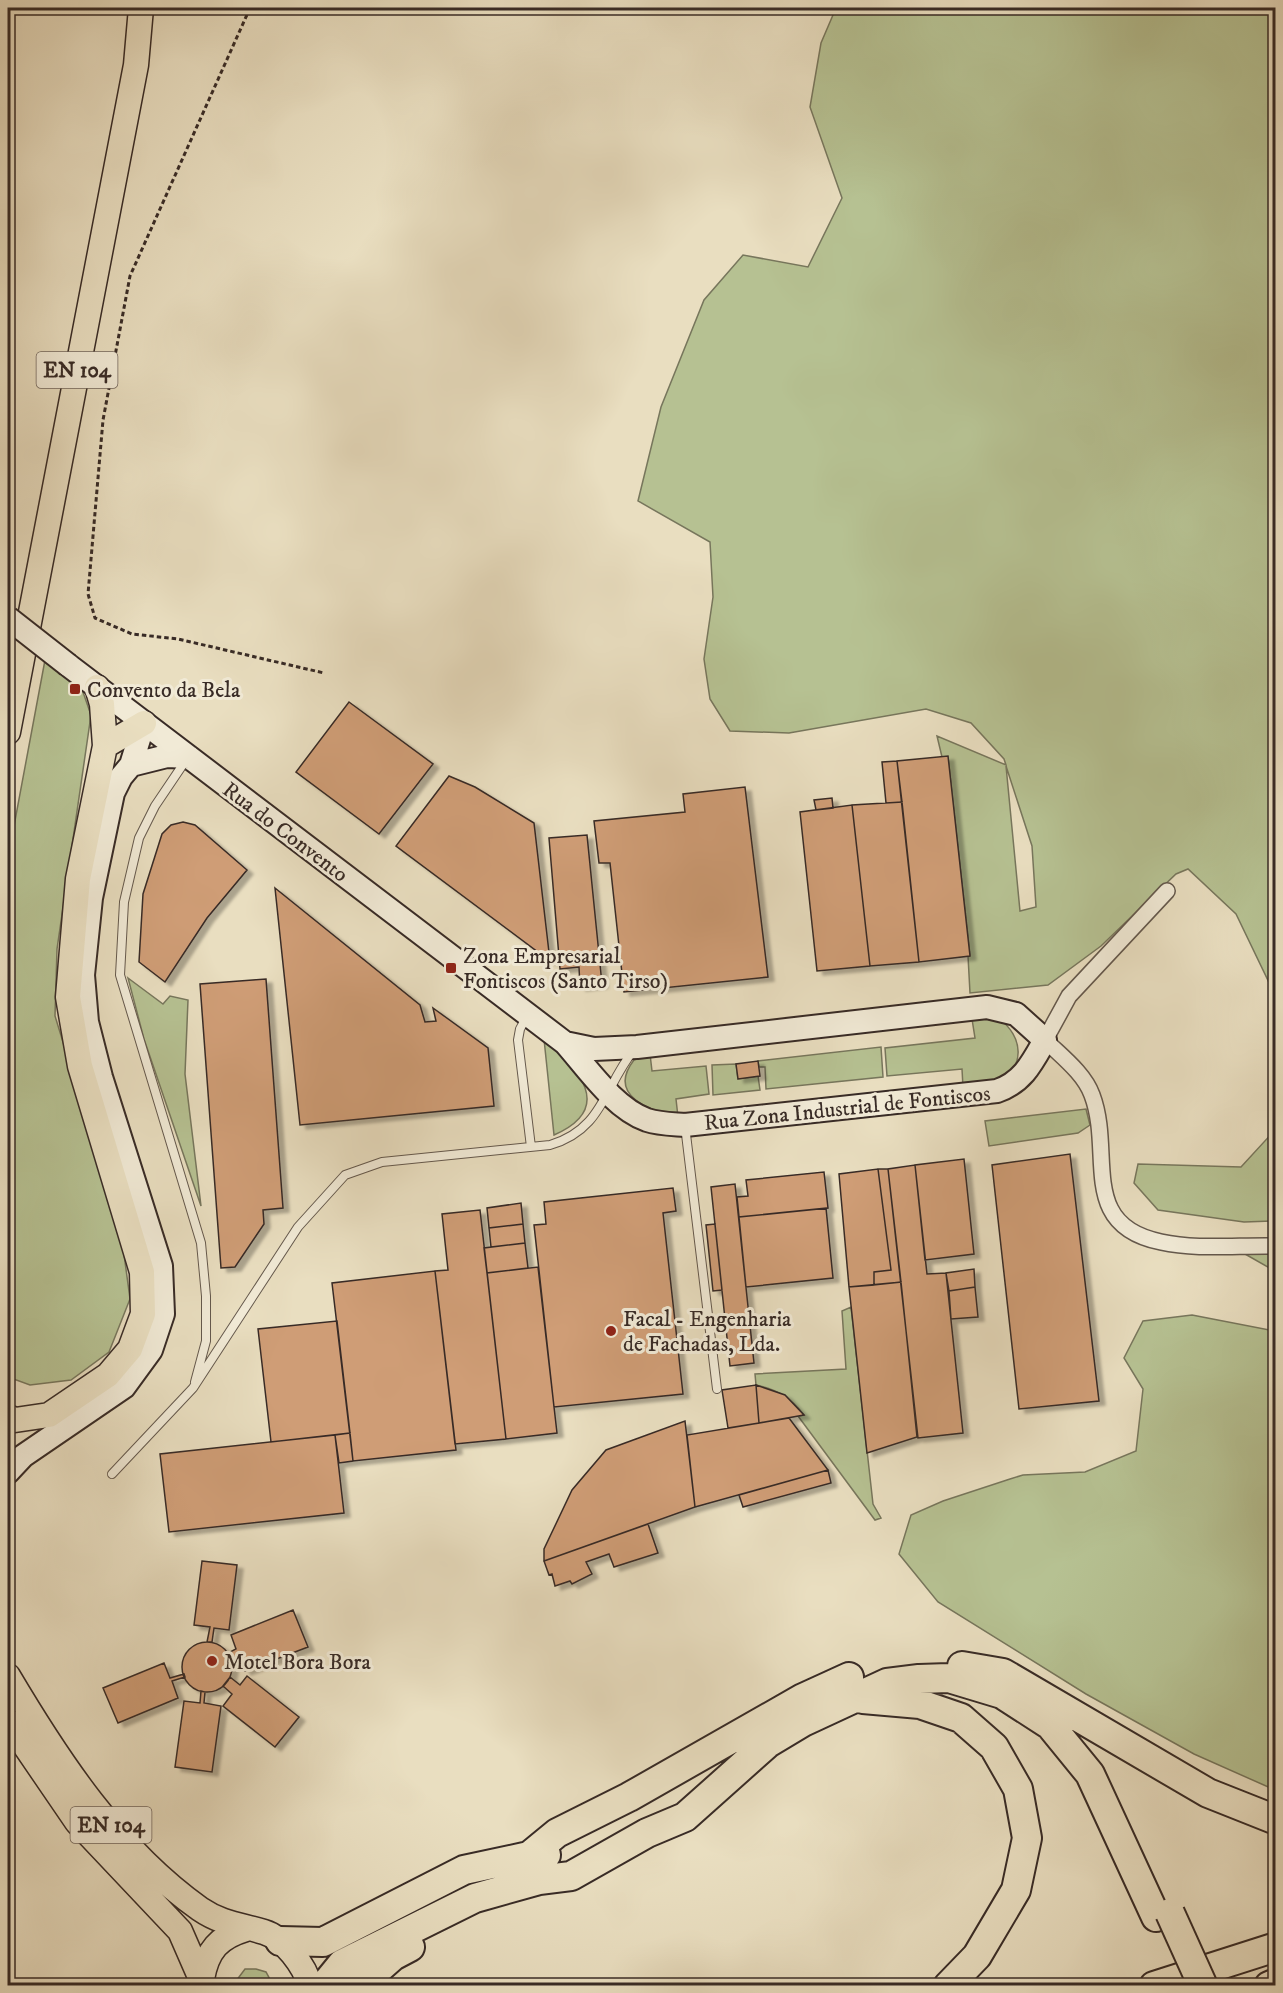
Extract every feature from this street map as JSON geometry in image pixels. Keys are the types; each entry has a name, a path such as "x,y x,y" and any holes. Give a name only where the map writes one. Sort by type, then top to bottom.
{"highway":[{"path":"280,1941 323,1942 464,1870 534,1868 550,1855 571,1847 682,1790 725,1759 747,1732 803,1698 864,1671 932,1660 1003,1673 1059,1704 1137,1753 1208,1792 1275,1820"},
{"path":"324,1986 342,1964 534,1868 579,1856 711,1792 768,1743 846,1700 888,1683 949,1678 1002,1694 1050,1725 1090,1774 1163,1915 1203,1986"},
{"path":"846,1700 881,1698 920,1704 961,1718 994,1747 1018,1789 1027,1838 1016,1890 977,1956 948,1986"},
{"path":"1059,1704 1102,1768 1163,1915 1187,1986"},
{"path":"359,1986 393,1956 444,1928 475,1898"},
{"path":"1154,1986 1275,1947"},
{"path":"1269,1986 1275,1983"}],"main road":[{"name":"EN 104","path":"8,732 136,65 141,8"},
{"path":"8,1417 15,1420 49,1415 108,1375 130,1349 143,1314 142,1272 80,1066 68,997 78,879 105,746 102,704 97,687"},
{"path":"105,746 144,723"},
{"name":"EN 104","path":"9,1674 45,1738 96,1808 132,1850 171,1887 203,1911 223,1922 264,1932 280,1941"},
{"name":"EN 104","path":"8,1721 77,1822 180,1931 203,1982"},
{"name":"EN 104","path":"203,1982 205,1960 214,1945 229,1934 246,1929"},
{"path":"280,1941 296,1960 310,1986"}],"street":[{"name":"Rua do Convento","path":"8,618 565,1043"},
{"path":"8,1472 22,1456 124,1387 151,1350 163,1314 161,1266 101,1077 87,1022 83,975 91,898 112,793 131,765 144,723"},
{"path":"131,765 167,756 189,757"},
{"path":"1045,1040 1069,996 1167,891"},
{"path":"565,1043 594,1049 637,1047 987,1007 1016,1014 1045,1040 1086,1083 1093,1096 1098,1116 1106,1203 1119,1223 1138,1236 1179,1245 1275,1246"},
{"name":"Rua Zona Industrial de Fontiscos","path":"565,1043 610,1093 636,1115 648,1121 685,1125 997,1091 1019,1079 1031,1065 1045,1040"},
{"path":"8,1450 53,1437"}],"lane":[{"path":"189,757 155,806 139,838 124,902 120,975 201,1243 206,1296 206,1341 193,1388"},
{"path":"528,1015 520,1029 518,1040 531,1147"},
{"path":"112,1474 193,1388 298,1227 345,1175 382,1162 531,1147 567,1140 583,1129 610,1093 621,1068 637,1047"},
{"path":"685,1125 717,1389"}],"path":[{"path":"250,8 130,276 103,420 88,594 95,618 132,634 178,639 324,673"}],"green space":[{"path":"836,8 1275,8 1275,995 1236,914 1188,869 1176,874 1101,946 1048,985 970,993 968,956 970,955 948,757 942,757 937,736 1006,765 1004,759 971,723 926,709 789,733 730,731 710,699 704,659 713,597 710,542 638,501 661,407 704,300 743,255 808,267 842,198 810,107 821,43","holes":["1006,766 1032,846 1036,907 1020,911"]},
{"path":"45,660 83,692 91,715 57,949 55,1016 121,1232 130,1299 109,1352 71,1380 30,1385 8,1377 8,858"},
{"path":"128,978 163,1004 170,996 188,1000 185,1074 201,1206 144,1039"},
{"path":"972,1019 999,1019 1013,1034 1017,1043 1017,1061 1006,1076 996,1081 963,1087 962,1069 887,1076 885,1048 975,1038"},
{"path":"544,1039 569,1062 585,1088 587,1100 583,1113 573,1124 554,1135"},
{"path":"881,1047 883,1077 766,1089 765,1067 759,1067 758,1061"},
{"path":"650,1054 652,1071 706,1066 709,1094 676,1099 678,1117 656,1111 635,1100 628,1092 625,1083 627,1073 634,1060"},
{"path":"736,1064 738,1079 758,1076 760,1090 713,1095 712,1065"},
{"path":"1086,1109 1090,1125 1078,1133 989,1146 985,1121"},
{"path":"1275,1130 1275,1221 1244,1222 1158,1210 1134,1183 1138,1164 1241,1167"},
{"path":"1238,1250 1275,1253 1275,1271"},
{"path":"851,1307 873,1504 881,1518 875,1520 798,1416 804,1415 799,1409 783,1395 756,1385 755,1374 846,1369 842,1311"},
{"path":"1192,1315 1275,1331 1275,1790 1194,1754 1086,1694 938,1602 899,1554 911,1515 943,1501 1023,1475 1085,1472 1136,1451 1143,1389 1124,1358 1143,1321"},
{"path":"245,1969 266,1972 273,1985 233,1985"}],"building":[{"path":"349,702 433,764 379,834 296,772"},
{"path":"948,756 970,956 919,962 897,761"},
{"path":"897,761 902,802 886,803 882,762"},
{"path":"449,776 475,787 534,823 550,961 396,846"},
{"path":"745,787 768,977 624,992 610,863 599,863 594,821 685,812 683,794"},
{"path":"832,798 833,808 816,810 814,800"},
{"path":"902,802 919,962 870,966 852,805"},
{"path":"852,805 870,966 817,971 800,812"},
{"path":"183,822 195,825 247,870 207,918 165,982 139,962 143,894 162,834 171,825"},
{"path":"587,835 602,984 580,987 579,967 560,969 549,838"},
{"path":"275,888 420,1005 425,1022 436,1021 433,1008 488,1048 494,1106 300,1125"},
{"path":"266,979 283,1208 263,1210 264,1224 235,1267 221,1268 200,984"},
{"path":"758,1061 760,1076 738,1079 736,1064"},
{"path":"1070,1154 1099,1401 1019,1409 992,1165"},
{"path":"964,1159 974,1254 925,1260 915,1165"},
{"path":"915,1165 927,1274 946,1273 963,1433 918,1438 888,1169"},
{"path":"878,1169 891,1270 874,1272 874,1285 849,1287 839,1174"},
{"path":"878,1169 888,1169 901,1282 874,1285 874,1272 891,1270"},
{"path":"824,1172 828,1208 739,1217 737,1197 748,1196 746,1180"},
{"path":"735,1184 754,1363 730,1366 711,1187"},
{"name":"Facal - Engenharia de Fachadas, Lda.","path":"673,1188 676,1211 663,1213 683,1394 554,1407 534,1225 546,1224 544,1202"},
{"path":"521,1203 523,1224 489,1228 487,1208"},
{"path":"826,1208 833,1278 746,1287 739,1217"},
{"path":"480,1210 506,1439 455,1444 435,1271 448,1270 442,1214"},
{"path":"523,1224 525,1243 491,1247 489,1228"},
{"path":"715,1224 722,1290 713,1291 706,1225"},
{"path":"525,1243 528,1268 487,1273 484,1248"},
{"path":"538,1267 557,1433 506,1439 487,1273"},
{"path":"974,1269 975,1287 949,1291 946,1273"},
{"path":"435,1271 456,1450 353,1461 332,1283"},
{"path":"901,1282 917,1437 867,1453 849,1287"},
{"path":"975,1287 978,1317 951,1319 949,1291"},
{"path":"337,1321 350,1433 271,1442 258,1329"},
{"path":"756,1385 759,1423 728,1428 722,1390"},
{"path":"756,1385 785,1395 804,1415 759,1423"},
{"path":"789,1418 828,1470 695,1507 687,1435"},
{"path":"685,1421 695,1507 544,1561 544,1549 572,1490 606,1450"},
{"path":"350,1433 353,1461 339,1463 335,1435"},
{"path":"335,1435 344,1513 169,1532 160,1454"},
{"path":"828,1470 831,1483 743,1507 739,1495"},
{"path":"648,1524 658,1553 614,1567 609,1554 586,1562 592,1574 572,1584 570,1581 555,1586 552,1574 549,1575 544,1561"},
{"path":"202,1561 237,1565 229,1630 214,1628 212,1642 207,1642 210,1627 194,1625"},
{"path":"293,1610 308,1647 245,1671 239,1655 231,1659 228,1653 236,1649 231,1635"},
{"path":"207,1642 225,1649 232,1667 225,1685 207,1692 189,1685 182,1667 189,1649"},
{"path":"164,1663 170,1678 184,1674 185,1677 172,1681 178,1698 118,1723 103,1688"},
{"path":"247,1676 299,1717 275,1747 223,1706 232,1694 223,1686 230,1677 240,1685"},
{"path":"201,1691 205,1692 204,1703 221,1706 212,1772 175,1767 184,1701 200,1703"}],"place":[{"name":"Convento da Bela","path":"75,689"},
{"name":"Zona Empresarial Fontiscos (Santo Tirso)","path":"451,968"},
{"name":"Facal - Engenharia de Fachadas, Lda.","path":"611,1331"},
{"name":"Motel Bora Bora","path":"212,1661"}]}
